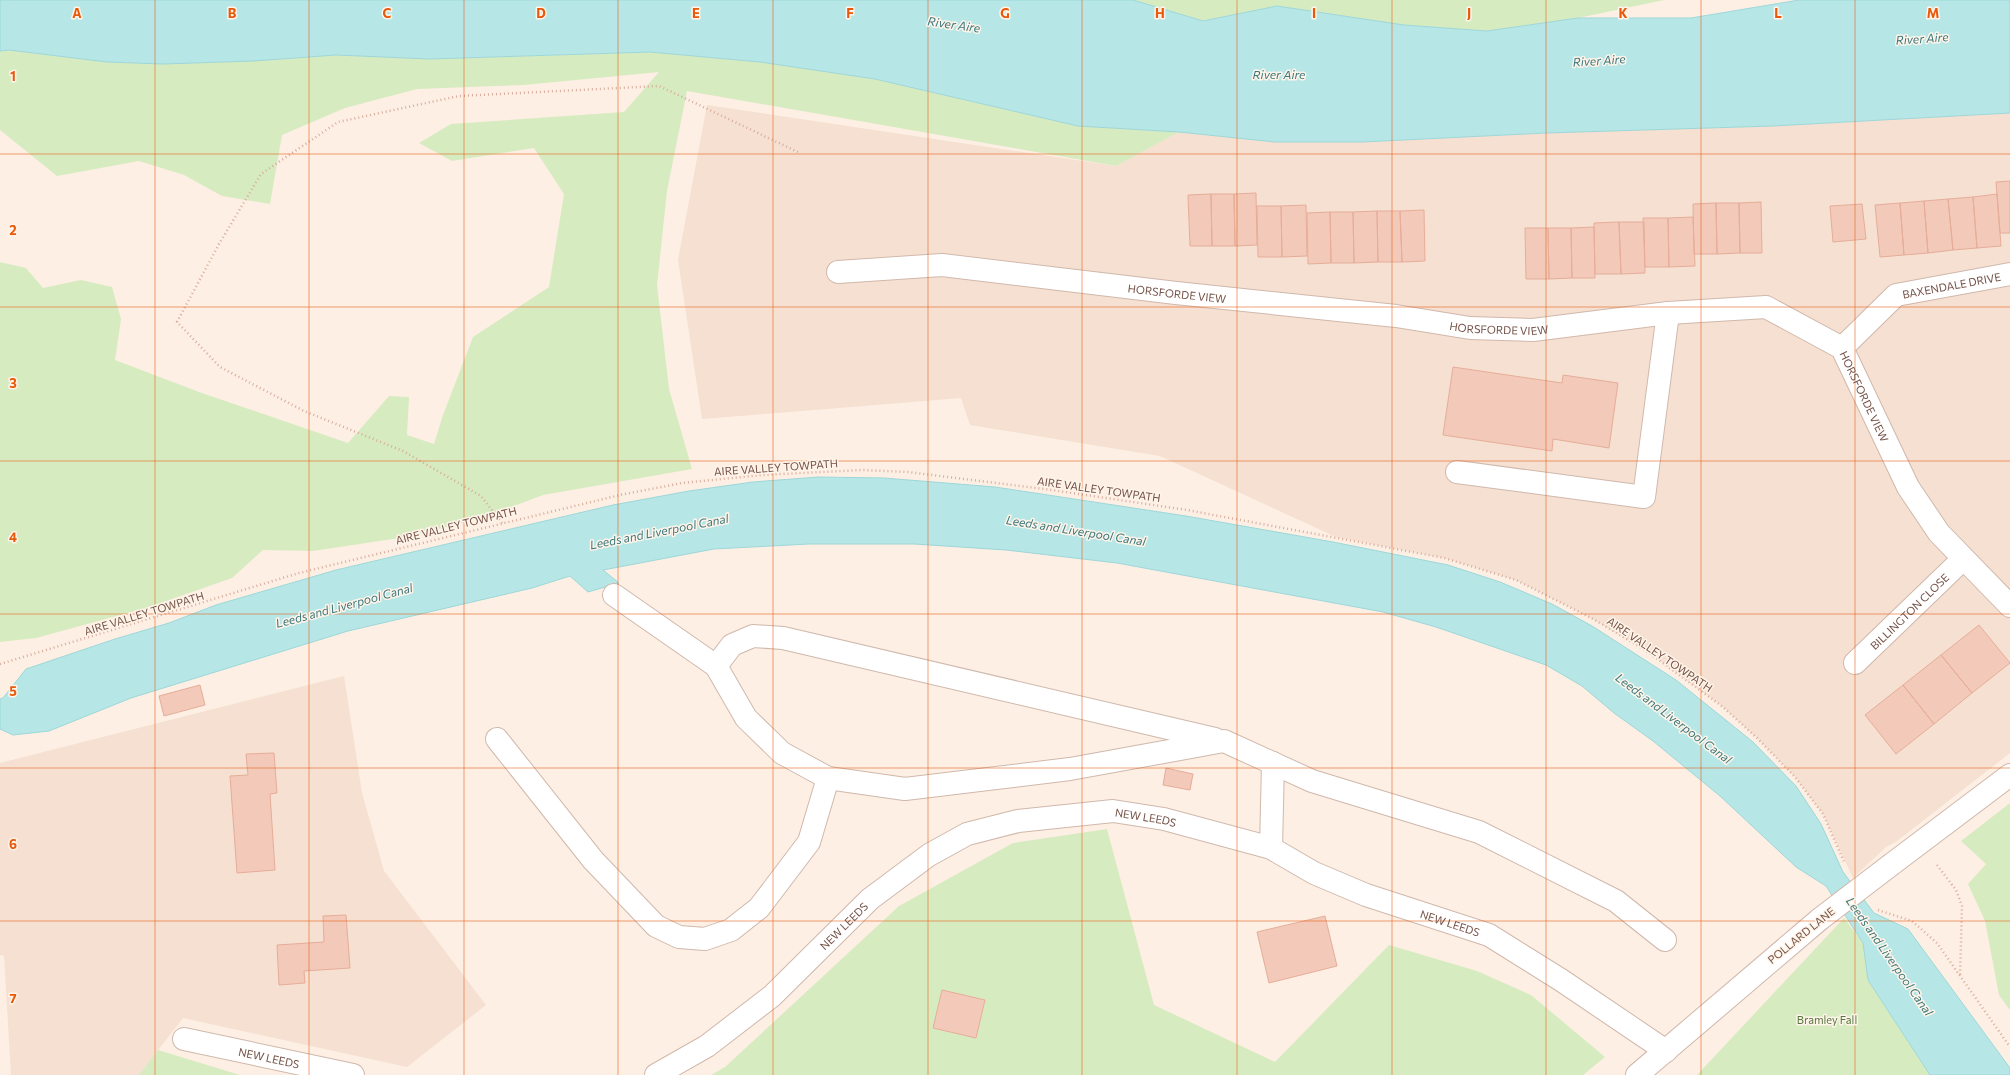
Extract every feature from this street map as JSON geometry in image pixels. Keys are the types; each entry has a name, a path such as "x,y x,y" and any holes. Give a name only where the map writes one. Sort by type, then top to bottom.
{"street":[{"name":"HORSFORDE VIEW","path":"838,272 942,265 1176,293 1396,316 1470,328 1533,330 1668,313 1766,307 1842,348 1908,487 1939,533 2010,606"},
{"name":"BAXENDALE DRIVE","path":"1842,348 1896,294 2010,274"},
{"path":"1457,472 1644,497 1668,313"},
{"name":"BILLINGTON CLOSE","path":"1855,663 1963,559"},
{"path":"614,595 716,666 746,718 782,753 828,778 905,789 1070,770 1224,741"},
{"path":"716,666 732,645 753,636 783,638 1224,741 1312,781 1479,832 1616,901 1665,940"},
{"path":"497,739 593,860 656,926 679,937 705,939 730,930 759,908 809,842 828,778"},
{"path":"1270,848 1273,763"},
{"name":"POLLARD LANE","path":"1637,1075 1820,919 2010,775"},
{"name":"NEW LEEDS","path":"656,1075 707,1046 772,996 870,899 929,855 967,834 1018,821 1113,812 1164,819 1270,848 1314,873 1366,895 1489,935 1561,980 1666,1051"},
{"name":"NEW LEEDS","path":"184,1039 353,1075"}],"path":[{"path":"502,523 481,496 402,451 304,411 220,367 177,322 219,244 261,174 338,122 459,96 659,86 800,153"},
{"name":"AIRE VALLEY TOWPATH","path":"0,664 299,573 620,495 682,483 762,474 862,470 916,473 1179,508 1444,558 1516,580 1593,619 1644,650 1723,707 1757,738 1795,777 1823,814 1847,868"},
{"path":"1920,842 1956,890 1962,906 1960,977"},
{"path":"1876,909 1912,920 1937,942 2010,1047"}],"shaded area":[{"path":"707,105 1116,166 1179,132 1275,142 1362,142 1546,133 1773,126 2010,113 2010,753 1897,841 1886,847 1853,878 1823,814 1795,777 1757,738 1723,707 1645,650 1591,618 1516,580 1444,558 1336,537 1160,456 970,425 961,398 702,419 678,260"},
{"path":"344,676 362,793 384,871 486,1005 407,1067 183,1018 139,1075 11,1075 4,956 0,955 0,763"}],"green space":[{"path":"1133,0 1664,0 1578,18 1487,31 1404,25 1277,6 1203,21"},
{"path":"9,50 107,62 163,64 336,55 430,59 650,52 760,62 875,79 1078,126 1179,132 1116,166 687,91 667,191 657,285 669,389 692,469 543,495 487,516 413,536 313,551 263,550 232,578 146,608 36,638 0,642 0,262 26,268 43,288 81,280 112,287 121,319 115,360 199,392 348,443 389,396 409,397 407,435 434,444 443,415 473,337 549,287 564,194 534,148 452,161 419,143 451,124 624,112 659,72 524,85 417,89 345,108 282,135 270,204 222,196 184,175 139,161 57,176 0,130 0,51"},
{"path":"2010,803 2010,1010 1999,995 1985,921 1968,884 1986,864 1961,841"},
{"path":"1107,829 1154,1005 1275,1062 1389,945 1477,971 1531,995 1605,1057 1583,1075 711,1075 725,1067 899,906 1013,843"},
{"name":"Bramley Fall","path":"1844,918 1863,943 1868,980 1930,1075 1697,1075"},
{"path":"158,1050 240,1075 139,1075"}],"water":[{"name":"River Aire","path":"0,0 1133,0 1203,21 1277,6 1404,25 1487,31 1578,18 1691,18 1799,0 2010,0 2010,113 1773,126 1546,133 1362,142 1275,142 1179,132 1078,126 875,79 760,62 650,52 430,59 336,55 253,61 163,64 107,62 9,50 0,51"},
{"name":"Leeds and Liverpool Canal","path":"818,477 884,478 995,487 1186,516 1333,542 1448,565 1500,582 1552,604 1592,626 1676,680 1753,742 1796,786 1821,824 1843,872 1874,913 1908,929 2010,1068 2010,1075 1930,1075 1868,980 1863,943 1826,886 1796,867 1720,796 1653,741 1614,713 1582,686 1546,665 1436,627 1383,612 1117,563 1006,550 914,544 809,544 714,549 603,570 619,583 588,592 570,576 532,588 348,631 131,698 49,731 13,735 0,729 0,699 3,698 26,669 115,639 169,623 216,605 336,570 613,505 689,491 753,482"}],"building":[{"path":"2010,181 2010,233 2000,233 1996,182"},
{"path":"1256,193 1257,245 1235,246 1234,194"},
{"path":"1211,194 1212,246 1190,246 1188,195"},
{"path":"1211,194 1234,194 1235,246 1212,246"},
{"path":"1997,194 2001,246 1977,248 1973,197"},
{"path":"1973,197 1977,248 1953,250 1948,199"},
{"path":"1948,199 1953,250 1928,253 1924,201"},
{"path":"1924,201 1928,253 1904,255 1900,203"},
{"path":"1761,202 1762,253 1740,253 1739,203"},
{"path":"1716,203 1717,254 1694,254 1693,204"},
{"path":"1716,203 1739,203 1740,253 1717,254"},
{"path":"1900,203 1904,255 1880,257 1875,205"},
{"path":"1862,204 1866,239 1833,242 1830,206"},
{"path":"1306,205 1307,256 1282,257 1281,206"},
{"path":"1257,206 1281,206 1282,257 1258,257"},
{"path":"1424,210 1425,261 1402,262 1400,211"},
{"path":"1377,211 1400,211 1402,262 1378,262"},
{"path":"1377,211 1378,262 1354,263 1353,212"},
{"path":"1330,212 1353,212 1354,263 1331,263"},
{"path":"1330,212 1331,263 1308,264 1307,213"},
{"path":"1693,217 1695,266 1669,267 1668,218"},
{"path":"1643,218 1668,218 1669,267 1645,267"},
{"path":"1619,222 1644,222 1645,273 1621,274"},
{"path":"1619,222 1621,274 1595,274 1594,223"},
{"path":"1594,227 1595,278 1572,278 1571,228"},
{"path":"1525,228 1548,228 1549,279 1526,279"},
{"path":"1548,228 1571,228 1572,278 1549,279"},
{"path":"1453,367 1562,383 1563,375 1618,383 1609,448 1553,439 1552,451 1443,435"},
{"path":"1979,625 2010,663 1972,693 1941,655"},
{"path":"1941,655 1972,693 1934,724 1903,685"},
{"path":"200,685 205,705 164,716 159,696"},
{"path":"1903,685 1934,724 1896,754 1865,715"},
{"path":"274,753 277,793 270,794 275,870 237,873 230,776 248,775 246,754"},
{"path":"1166,768 1193,774 1190,790 1163,785"},
{"path":"346,915 350,968 304,971 305,983 279,985 277,945 324,942 323,916"},
{"path":"1325,916 1337,966 1269,983 1257,932"},
{"path":"942,990 985,1000 976,1038 933,1028"}]}
